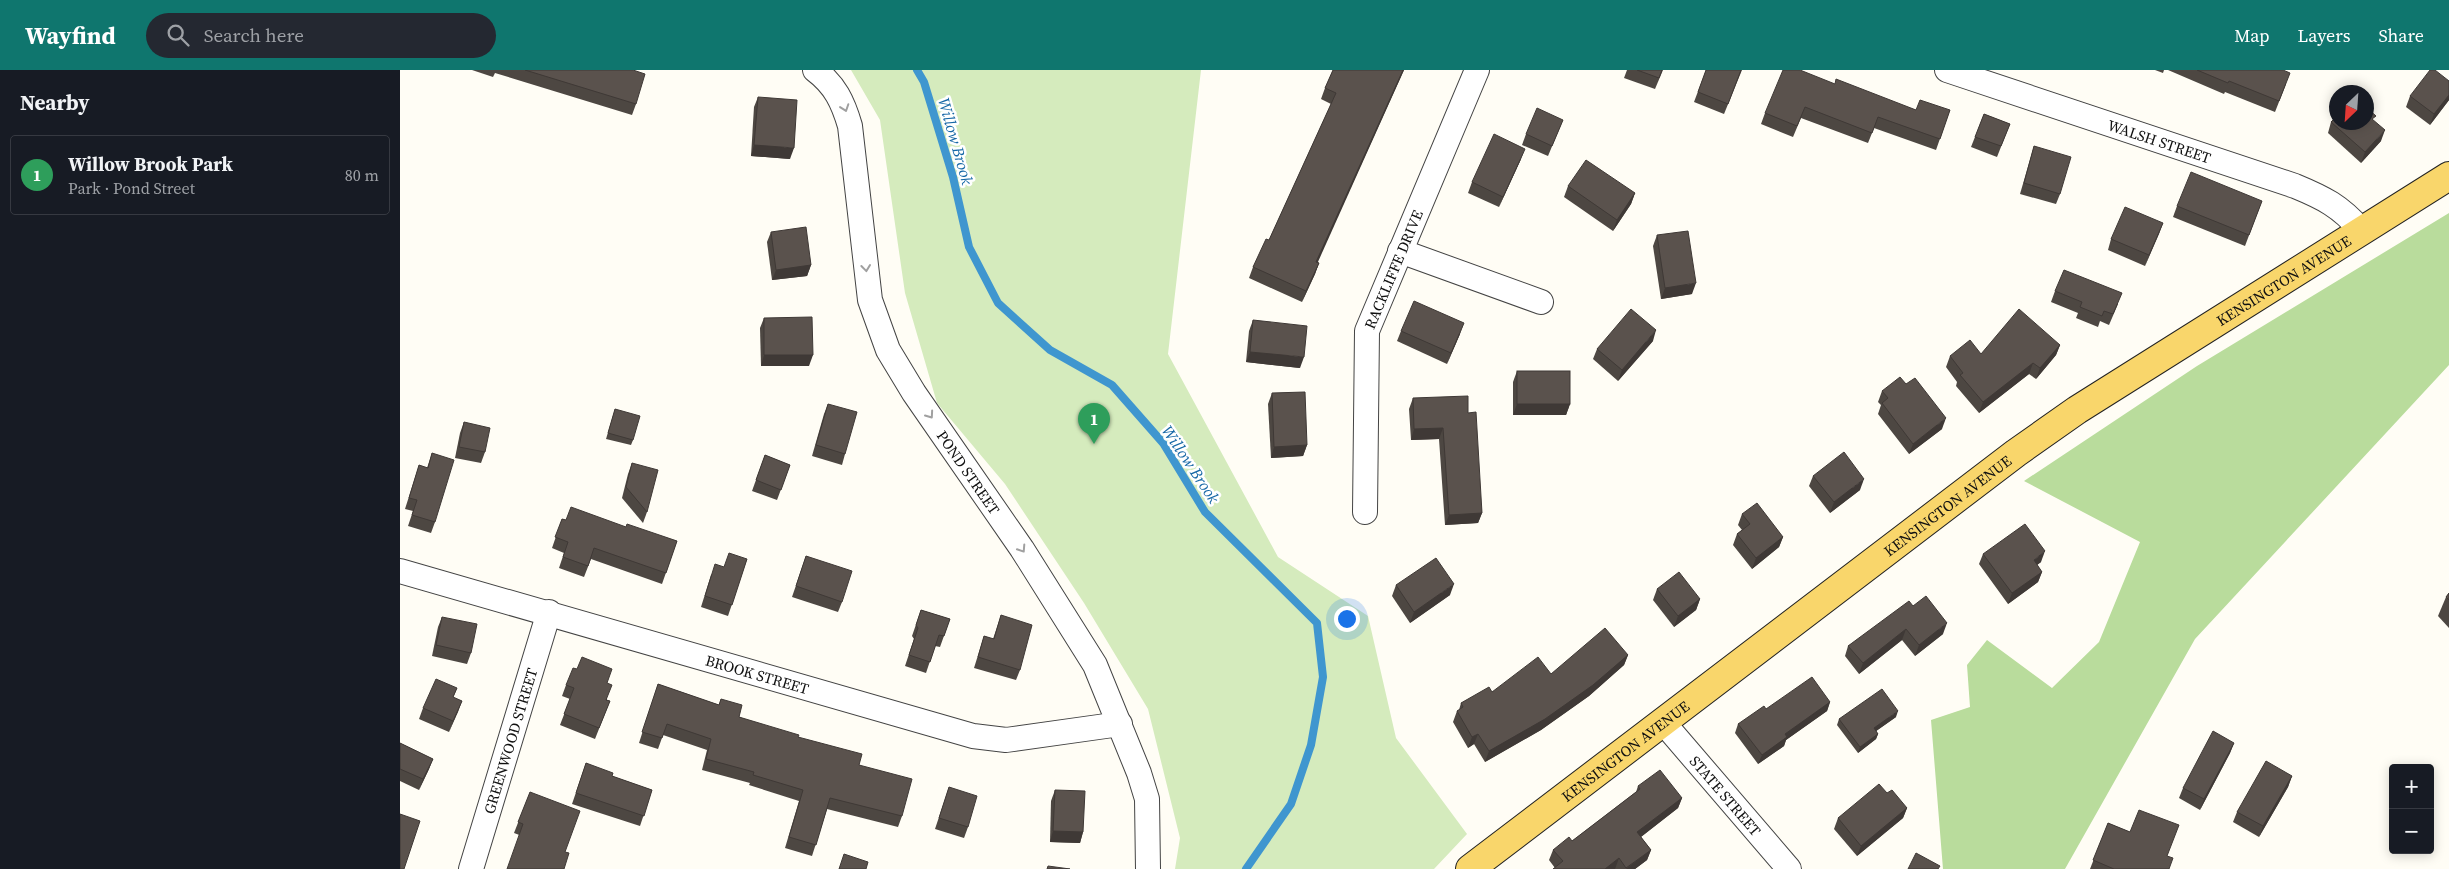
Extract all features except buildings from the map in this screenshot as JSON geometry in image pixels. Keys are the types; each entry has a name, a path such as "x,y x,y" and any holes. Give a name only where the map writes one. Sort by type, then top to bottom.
{"main road":[{"name":"KENSINGTON AVENUE","path":"1470,869 2016,453 2077,410 2449,176"}],"street":[{"name":"POND STREET","path":"815,70 828,80 843,101 850,126 870,300 888,350 914,393 1022,549 1095,665 1120,724 1147,799 1148,869"},
{"name":"RACKLIFFE DRIVE","path":"1365,512 1368,331 1400,251 1478,70"},
{"name":"WALSH STREET","path":"1948,70 2326,198 2337,206 2361,230"},
{"path":"1400,251 1541,302"},
{"name":"BROOK STREET","path":"400,571 549,612 974,736 1006,740 1120,724"},
{"name":"GREENWOOD STREET","path":"471,869 549,612"},
{"name":"STATE STREET","path":"1662,721 1790,869"}],"green space":[{"path":"851,70 1201,70 1168,354 1278,557 1368,616 1396,738 1467,834 1434,869 1175,869 1180,838 1148,709 1084,603 1005,484 937,403 905,293 880,120"},
{"path":"2449,213 2449,365 2195,639 2065,869 1943,869 1931,720 1970,707 1967,665 1987,640 2052,688 2099,642 2140,542 2024,481 2197,366"}],"waterway":[{"name":"Willow Brook","path":"917,70 924,82 953,177 969,247 998,303 1050,350 1112,385 1163,443 1205,512 1317,623 1323,677 1311,745 1291,804 1246,869"}],"place":[{"name":"Willow Brook Park","path":"1094,444"}]}
